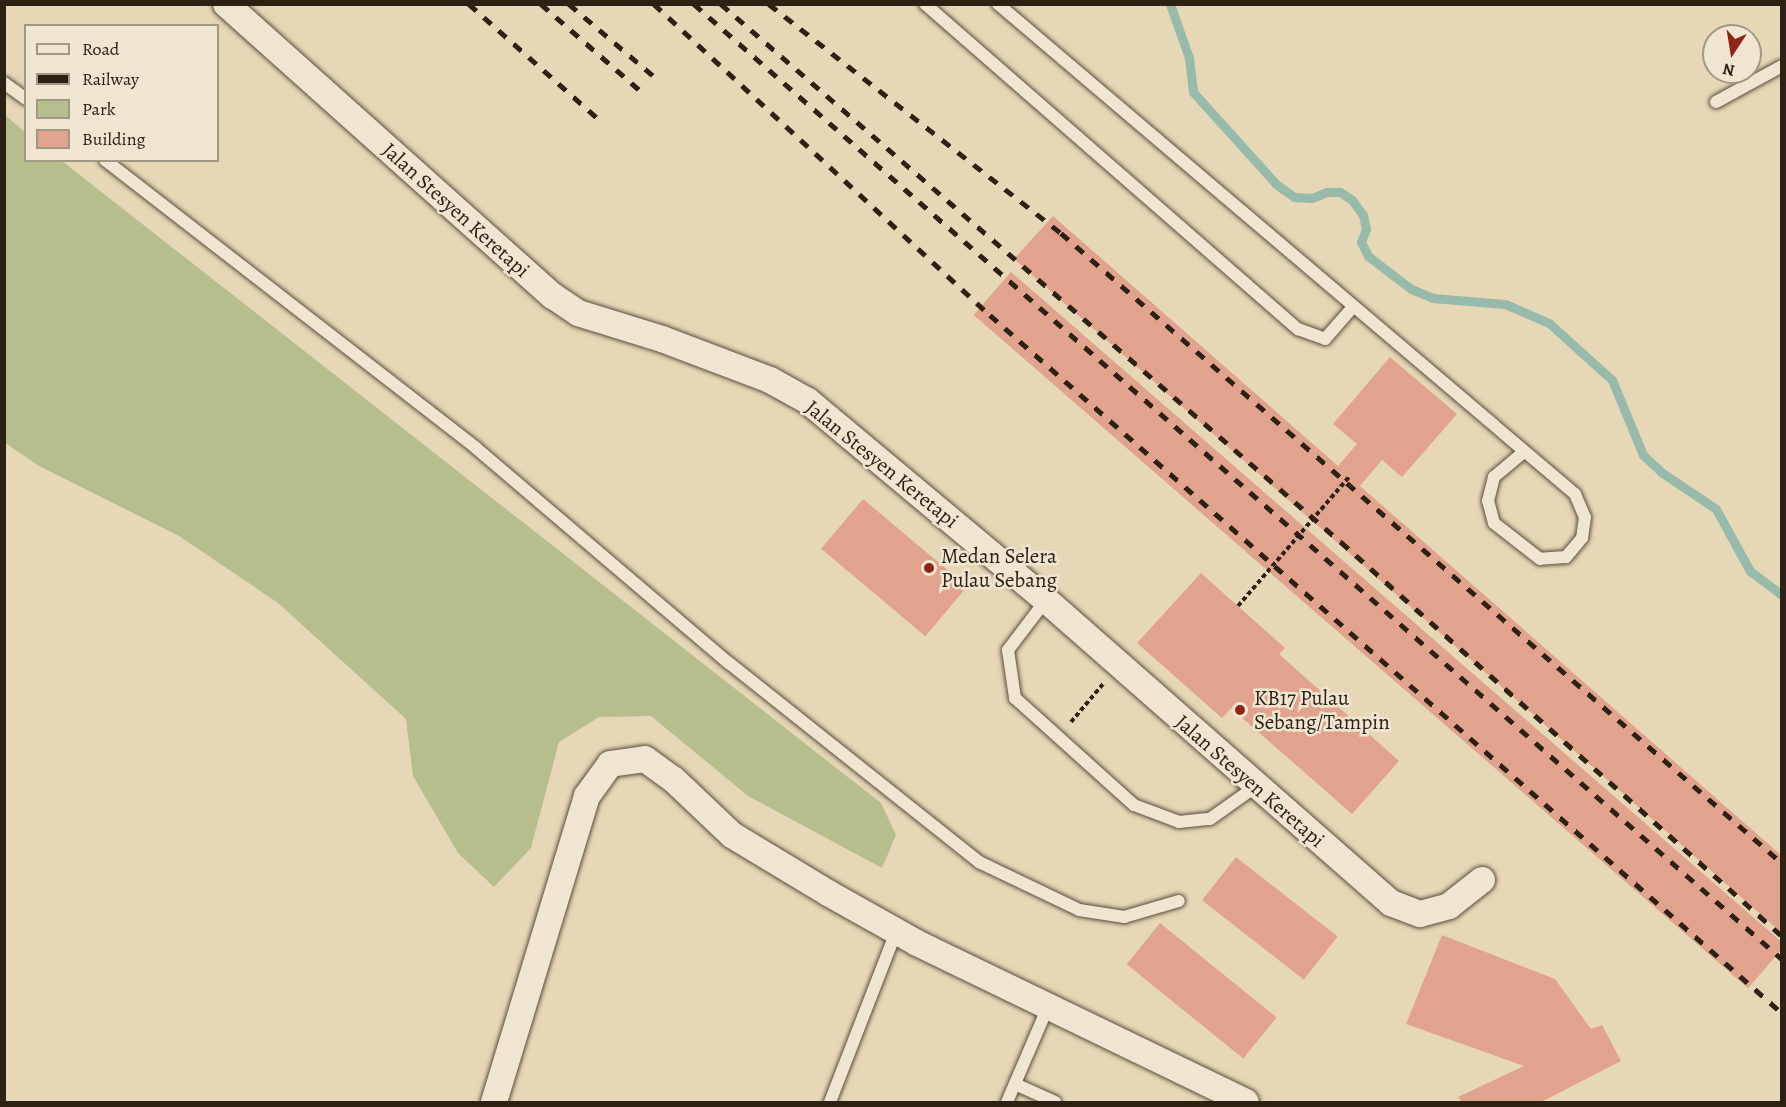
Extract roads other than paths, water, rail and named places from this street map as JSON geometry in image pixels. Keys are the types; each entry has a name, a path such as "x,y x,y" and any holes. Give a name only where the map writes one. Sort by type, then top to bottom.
{"street":[{"name":"Jalan Stesyen Keretapi","path":"226,4 553,296 578,313 759,376 808,401 1046,600 1255,787 1391,903 1420,914 1449,906 1482,880"},
{"path":"494,1102 587,796 610,764 645,759 674,779 732,835 896,932 1246,1102"}],"lane":[{"path":"925,4 1298,329 1325,339 1352,308"},
{"path":"998,4 1352,308 1575,494 1585,517 1582,538 1566,557 1540,560 1494,523 1488,501 1494,477 1524,452"},
{"path":"1716,102 1782,66"},
{"path":"4,83 24,98"},
{"path":"108,162 476,448 729,663 979,862 1079,910 1124,917 1179,901"},
{"path":"1046,600 1008,650 1015,698 1134,805 1179,822 1210,819 1255,787"},
{"path":"830,1102 896,932"},
{"path":"1007,1102 1048,1007"},
{"path":"1015,1084 1055,1102"}],"waterway":[{"path":"1170,4 1189,58 1193,92 1276,184 1294,197 1312,198 1327,192 1340,192 1352,200 1363,215 1366,229 1361,242 1368,256 1411,289 1433,298 1505,304 1549,323 1612,380 1643,455 1661,472 1716,509 1750,571 1782,595"}],"railway":[{"path":"469,4 602,122"},
{"path":"541,4 644,94"},
{"path":"569,4 657,79"},
{"path":"654,4 990,315 1782,1013"},
{"path":"694,4 1782,959"},
{"path":"721,4 1341,542 1782,936"},
{"path":"769,4 1061,233 1782,863"}],"place":[{"name":"Medan Selera Pulau Sebang","path":"929,568"},
{"name":"KB17 Pulau Sebang/Tampin","path":"1240,710"}]}
